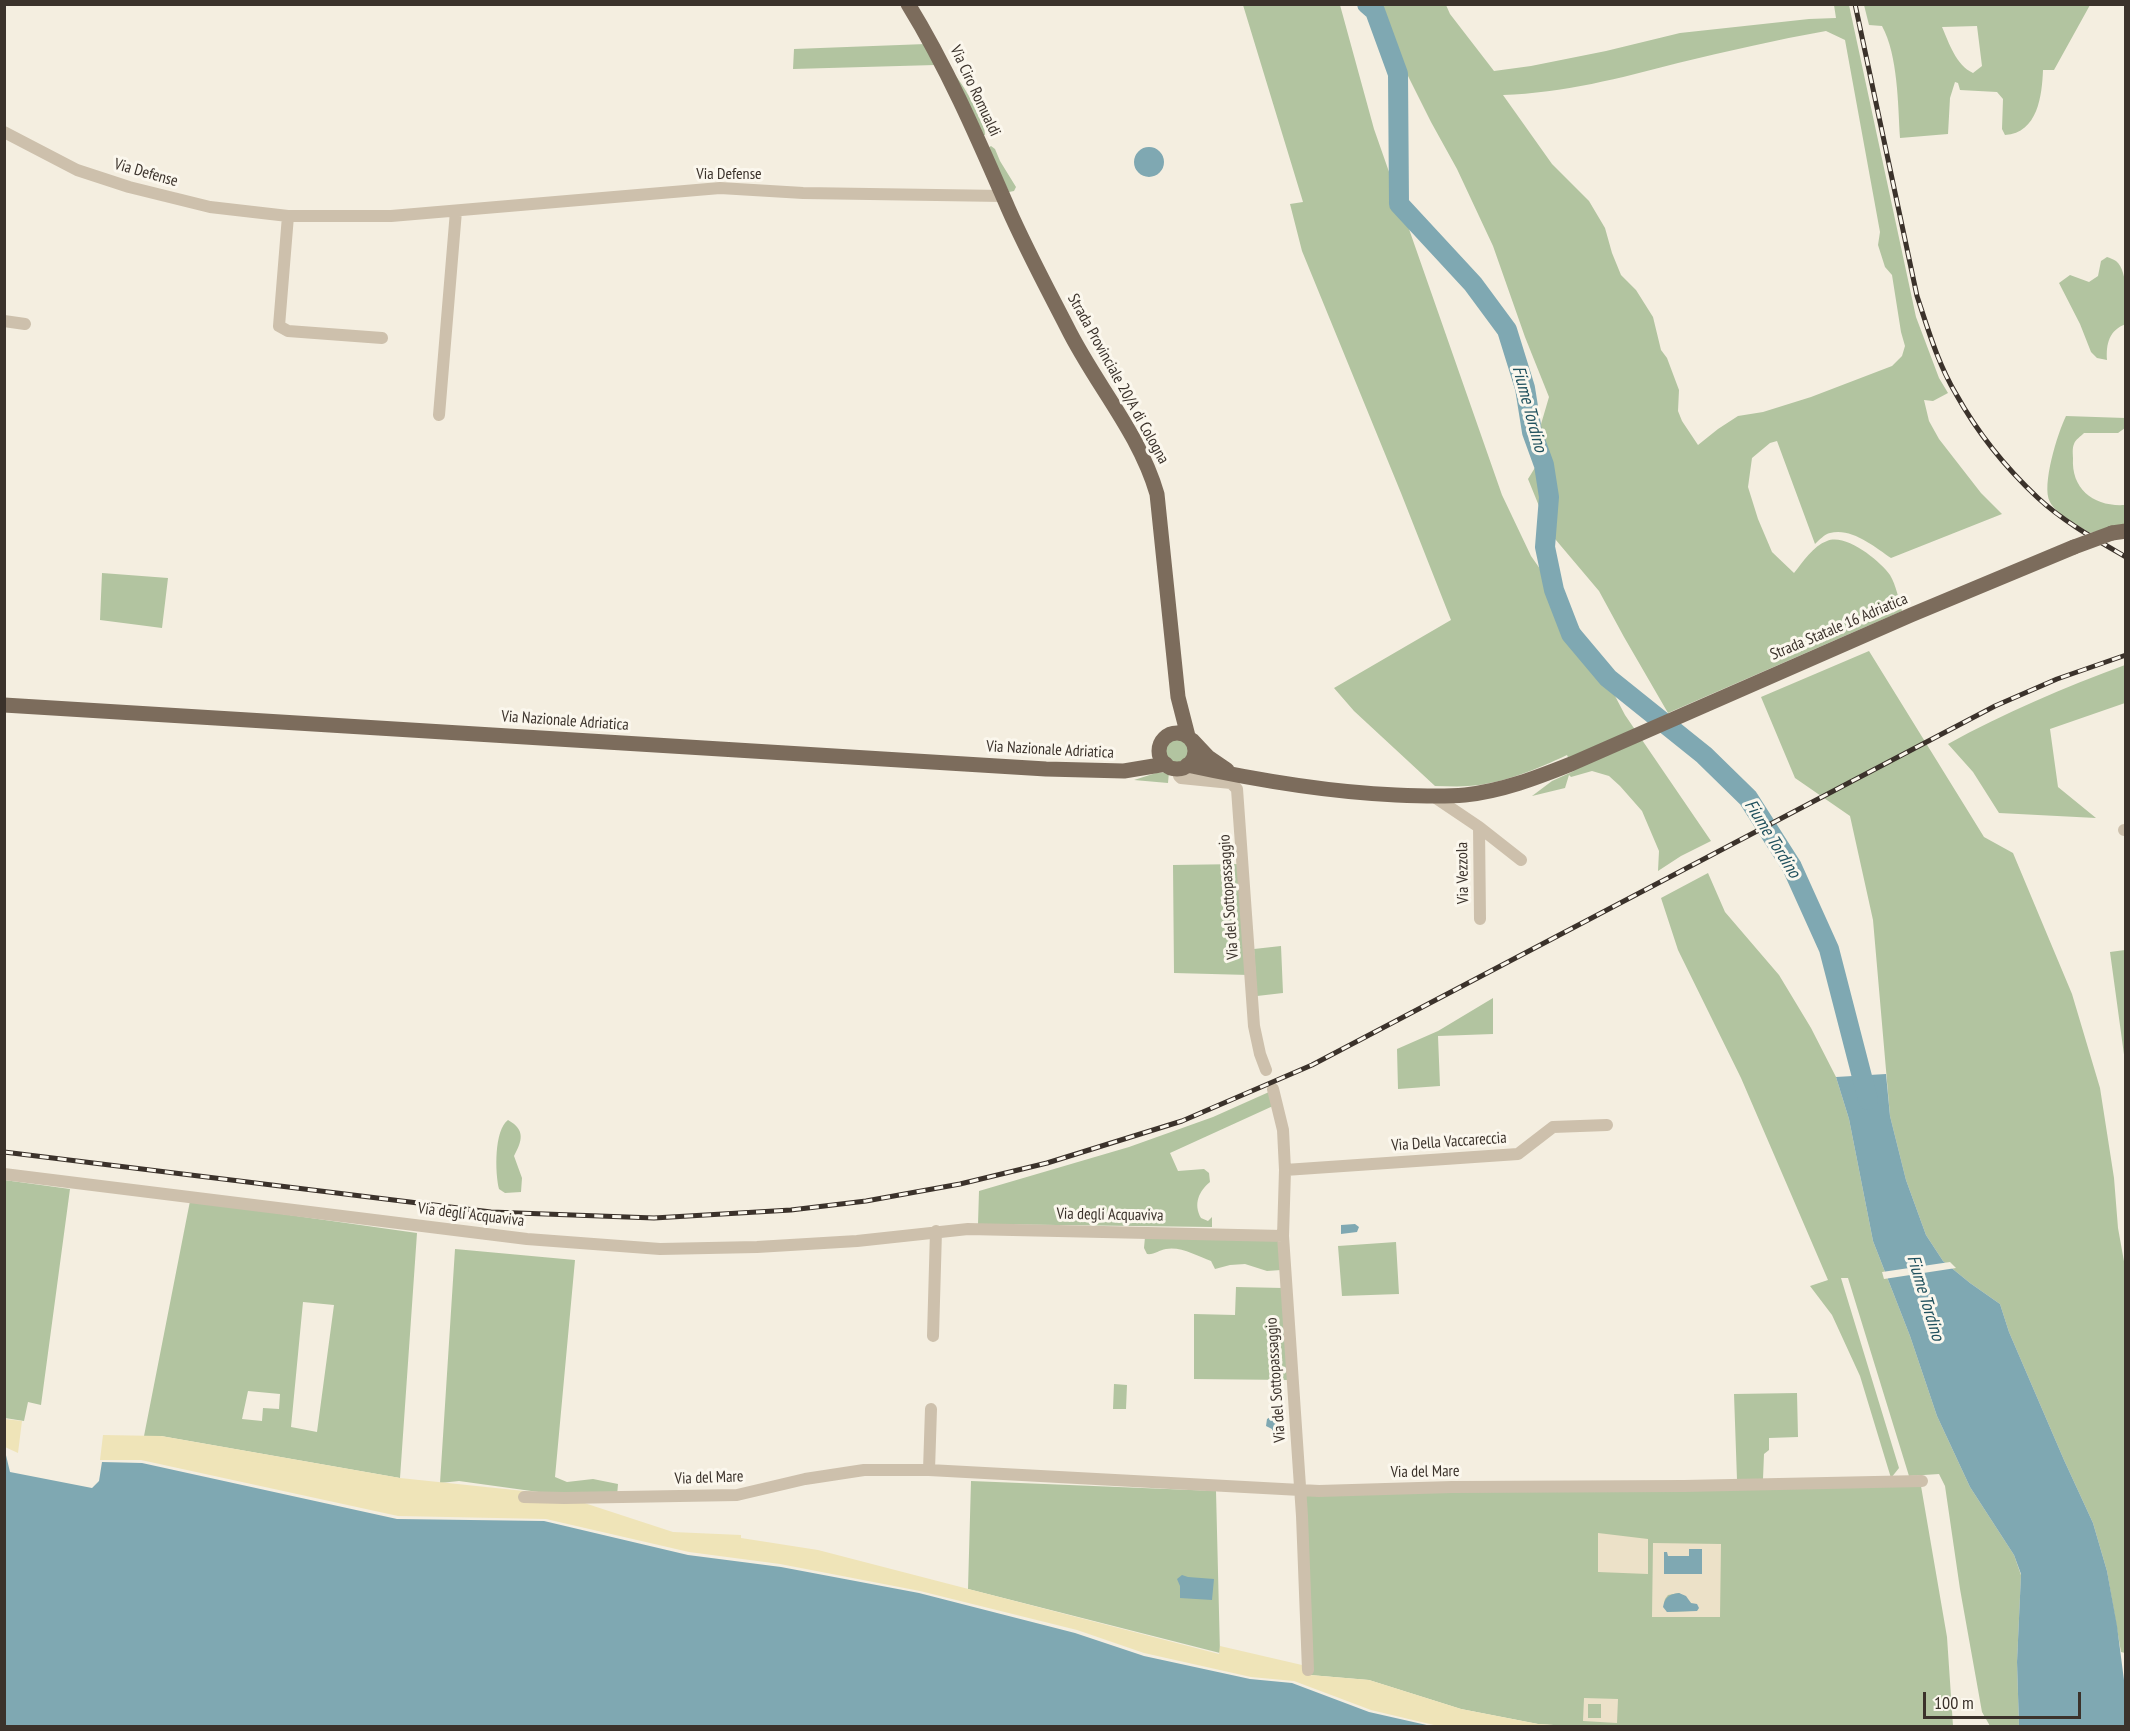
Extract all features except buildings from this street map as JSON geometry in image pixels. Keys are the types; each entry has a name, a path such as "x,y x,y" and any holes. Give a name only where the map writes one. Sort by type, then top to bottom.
{"main road":[{"name":"Via Ciro Romualdi","path":"908,4 933,44 1003,196"},
{"name":"Strada Provinciale 20/A di Cologna","path":"1003,196 1068,330 1133,435 1150,469 1157,494 1178,697 1190,738"},
{"name":"Strada Statale 16 Adriatica","path":"1570,764 1868,634 2074,547 2119,532"},
{"name":"Strada Provinciale 20/A di Cologna","path":"1161,742 1171,721 1178,697"},
{"name":"Via Nazionale Adriatica","path":"4,705 1046,769 1124,771 1177,766 1357,794 1465,795 1514,785 1570,764"},
{"path":"1177,733 1190,738 1195,754 1177,766 1160,756 1161,742 1172,734 1177,733"},
{"name":"Via Nazionale Adriatica","path":"1190,738 1209,757 1235,776"},
{"name":"Via Nazionale Adriatica","path":"1124,771 1161,742"}],"street":[{"name":"Via Defense","path":"4,132 77,170 129,187 210,207 288,216 362,217 456,211 720,188 815,194 1003,196"},
{"path":"439,415 456,211"},
{"path":"288,216 279,326 288,331 382,338"},
{"path":"4,321 25,324"},
{"name":"Via del Sottopassaggio","path":"1177,766 1181,778 1231,783 1237,789 1254,1026 1266,1070"},
{"name":"Via Vezzola","path":"1440,796 1521,860"},
{"name":"Via Vezzola","path":"1479,827 1480,920"},
{"name":"Via del Sottopassaggio","path":"1273,1089 1283,1130 1285,1170 1283,1236 1300,1490 1308,1670"},
{"name":"Via Della Vaccareccia","path":"1285,1170 1518,1154 1553,1127 1607,1125"},
{"name":"Via degli Acquaviva","path":"4,1174 527,1239 660,1249 846,1242 968,1229 1283,1236"},
{"path":"933,1336 936,1232"},
{"path":"929,1470 931,1409"},
{"name":"Via del Mare","path":"524,1497 737,1495 805,1479 864,1470 929,1470 1300,1490 1922,1480"}],"green space":[{"path":"1864,4 2090,5 2054,70 2043,70 2039,101 2031,120 2025,128 2005,135 2002,129 2003,99 1997,92 1960,90 1958,83 1955,82 1950,98 1948,134 1900,138 1896,80 1891,51 1882,26 1869,25","holes":["1977,26 1982,66 1973,73 1962,65 1942,27"]},
{"path":"1243,5 1340,5 1374,129 1502,495 1531,556 1573,616 1625,715 1711,841 1658,871 1659,851 1642,811 1609,776 1592,771 1571,777 1569,775 1565,788 1532,796 1552,781 1574,771 1567,755 1494,782 1481,785 1435,786 1354,711 1334,688 1451,620 1302,251 1290,204 1303,202"},
{"path":"1380,5 1446,5 1450,14 1494,71 1606,51 1680,33 1836,18 1834,5 1849,5 1916,317 1939,378 1948,393 1933,401 1924,400 1929,421 1939,439 1981,493 2002,514 1891,558 1862,539 1846,533 1828,534 1815,544 1777,441 1770,443 1752,458 1748,487 1772,552 1794,573 1822,543 1835,540 1853,545 1871,556 1890,575 1902,611 1668,713 1599,591 1550,533 1528,479 1547,448 1539,431 1549,397 1493,246 1457,169 1389,38","holes":["1826,31 1845,40 1880,232 1878,245 1885,267 1892,275 1905,346 1902,356 1892,366 1811,397 1763,412 1738,416 1698,445 1678,411 1679,390 1667,358 1661,350 1653,317 1636,290 1621,275 1605,228 1589,201 1552,164 1503,95 1592,84 1733,50"]},
{"path":"926,44 935,65 793,69 794,49"},
{"path":"955,75 978,114 985,135 983,135"},
{"path":"991,146 995,149 1016,187 1014,191 1009,192 988,148"},
{"path":"2107,257 2116,261 2123,273 2126,291 2126,324 2112,334 2107,348 2107,360 2097,358 2091,352 2080,324 2059,283 2070,275 2089,282 2098,276 2101,261"},
{"path":"2066,416 2125,418 2125,428 2118,433 2084,433 2073,447 2073,469 2076,479 2087,494 2104,503 2125,505 2125,524 2090,533 2063,515 2050,502 2049,472 2055,446"},
{"path":"102,573 168,578 162,628 100,620"},
{"path":"1869,651 1984,837 2013,853 2072,994 2100,1088 2125,1267 2125,1653 2121,1652 2107,1571 2093,1523 2009,1332 2000,1304 1943,1261 1926,1235 1906,1180 1890,1116 1873,920 1850,816 1795,778 1761,697"},
{"path":"2125,665 2125,703 2050,729 2058,787 2096,818 1999,813 1973,772 1948,744 2035,701"},
{"path":"1177,737 1187,741 1191,751 1187,761 1177,765 1167,761 1163,751 1167,741"},
{"path":"1169,772 1168,783 1134,780 1156,773"},
{"path":"1241,864 1249,975 1174,973 1173,865"},
{"path":"1708,873 1725,912 1779,975 1811,1028 1836,1077 1849,1119 1873,1241 1910,1336 1937,1416 1970,1487 2014,1555 2021,1575 2017,1662 2019,1726 1990,1726 1982,1712 1960,1589 1945,1486 1939,1474 1909,1476 1848,1278 1841,1278 1899,1468 1891,1478 1860,1376 1832,1315 1810,1286 1828,1280 1741,1078 1678,950 1661,898"},
{"path":"1281,946 1283,993 1257,996 1254,949"},
{"path":"2126,950 2125,1062 2110,952"},
{"path":"1493,998 1493,1034 1438,1036 1440,1086 1398,1089 1397,1049 1438,1031"},
{"path":"1269,1092 1273,1106 1170,1153 1178,1171 1204,1169 1209,1173 1210,1182 1198,1198 1197,1208 1201,1218 1208,1221 1212,1217 1212,1227 978,1224 979,1191 1129,1147 1213,1117"},
{"path":"508,1120 518,1128 521,1136 514,1156 522,1178 521,1192 505,1193 499,1189 496,1163 498,1142 503,1125"},
{"path":"4,1180 70,1189 41,1405 28,1402 24,1421 5,1418"},
{"path":"190,1201 417,1233 400,1478 161,1436 144,1436","holes":["303,1302 334,1305 317,1432 291,1427","248,1391 280,1394 279,1409 263,1408 262,1421 242,1419"]},
{"path":"1145,1237 1278,1239 1281,1270 1267,1271 1245,1264 1215,1269 1211,1261 1171,1248 1147,1254 1144,1248"},
{"path":"1396,1242 1399,1294 1342,1296 1338,1246"},
{"path":"455,1249 575,1260 555,1477 567,1482 593,1479 618,1484 617,1496 553,1494 459,1481 440,1483"},
{"path":"1236,1287 1283,1288 1289,1380 1194,1379 1194,1314 1235,1315"},
{"path":"1114,1384 1127,1385 1126,1409 1113,1409"},
{"path":"1797,1393 1798,1437 1769,1438 1769,1450 1764,1454 1763,1479 1737,1480 1734,1394"},
{"path":"971,1481 1216,1491 1220,1653 968,1589"},
{"path":"1921,1486 1947,1637 1953,1726 1569,1726 1538,1724 1461,1709 1369,1680 1310,1675 1305,1494"}],"sand":[{"path":"5,1419 22,1421 18,1453 5,1447"},
{"path":"103,1435 161,1436 400,1478 553,1494 673,1532 741,1535 741,1538 818,1550 1219,1654 1220,1646 1302,1665 1310,1675 1369,1680 1461,1709 1538,1724 1569,1726 1438,1726 1371,1710 1294,1681 1251,1677 1144,1653 1077,1630 920,1591 780,1564 689,1552 546,1519 398,1516 141,1460 100,1460"}],"shaded area":[{"path":"1598,1533 1648,1539 1648,1574 1598,1572"},
{"path":"1653,1543 1721,1544 1720,1617 1652,1617","holes":["1667,1556 1689,1556 1664,1574","1679,1593 1691,1603 1690,1611 1667,1612 1665,1599 1668,1595"]},
{"path":"1584,1698 1618,1699 1617,1723 1583,1721","holes":["1588,1704 1601,1704 1601,1718 1588,1718"]}],"water":[{"path":"1149,147 1155,148 1163,156 1163,168 1155,176 1149,177 1143,176 1135,168 1134,162 1135,156 1143,148"},
{"path":"1886,1074 1890,1116 1906,1180 1926,1235 1943,1261 2000,1304 2009,1332 2093,1523 2107,1571 2117,1626 2125,1688 2125,1726 2019,1726 2017,1662 2021,1574 2014,1555 1970,1487 1937,1416 1910,1336 1873,1241 1849,1119 1836,1077"},
{"path":"1355,1224 1359,1227 1357,1232 1341,1234 1341,1225"},
{"path":"1272,1416 1286,1428 1277,1436 1273,1434 1272,1429 1266,1426 1267,1419"},
{"path":"5,1451 10,1472 92,1488 99,1481 102,1462 142,1463 397,1519 544,1521 688,1555 781,1567 919,1593 1075,1633 1144,1656 1250,1679 1292,1683 1369,1712 1431,1726 5,1726"},
{"path":"1689,1549 1702,1549 1702,1574 1664,1574 1664,1552 1667,1552 1668,1556 1689,1556"},
{"path":"1182,1575 1214,1579 1212,1600 1180,1598 1180,1586 1177,1579"},
{"path":"1679,1593 1686,1596 1691,1603 1697,1604 1699,1608 1697,1611 1667,1612 1663,1607 1666,1598"}],"pier":[{"path":"1950,1262 1956,1268 1884,1279 1882,1272"}],"waterway":[{"name":"Fiume Tordino","path":"1367,4 1375,11 1398,74 1399,204 1473,284 1507,330 1525,388 1532,432 1544,465 1549,497 1545,547 1554,590 1571,634 1608,678 1704,755 1748,798 1792,867 1829,949 1868,1100"}],"railway":[{"path":"1855,4 1917,296 1944,371 1964,408 1983,436 2026,486 2048,507 2069,522 2126,557"},
{"path":"4,1152 491,1212 654,1218 791,1210 866,1201 960,1184 1047,1163 1182,1121 1312,1065 1995,706 2057,679 2126,655"}]}
